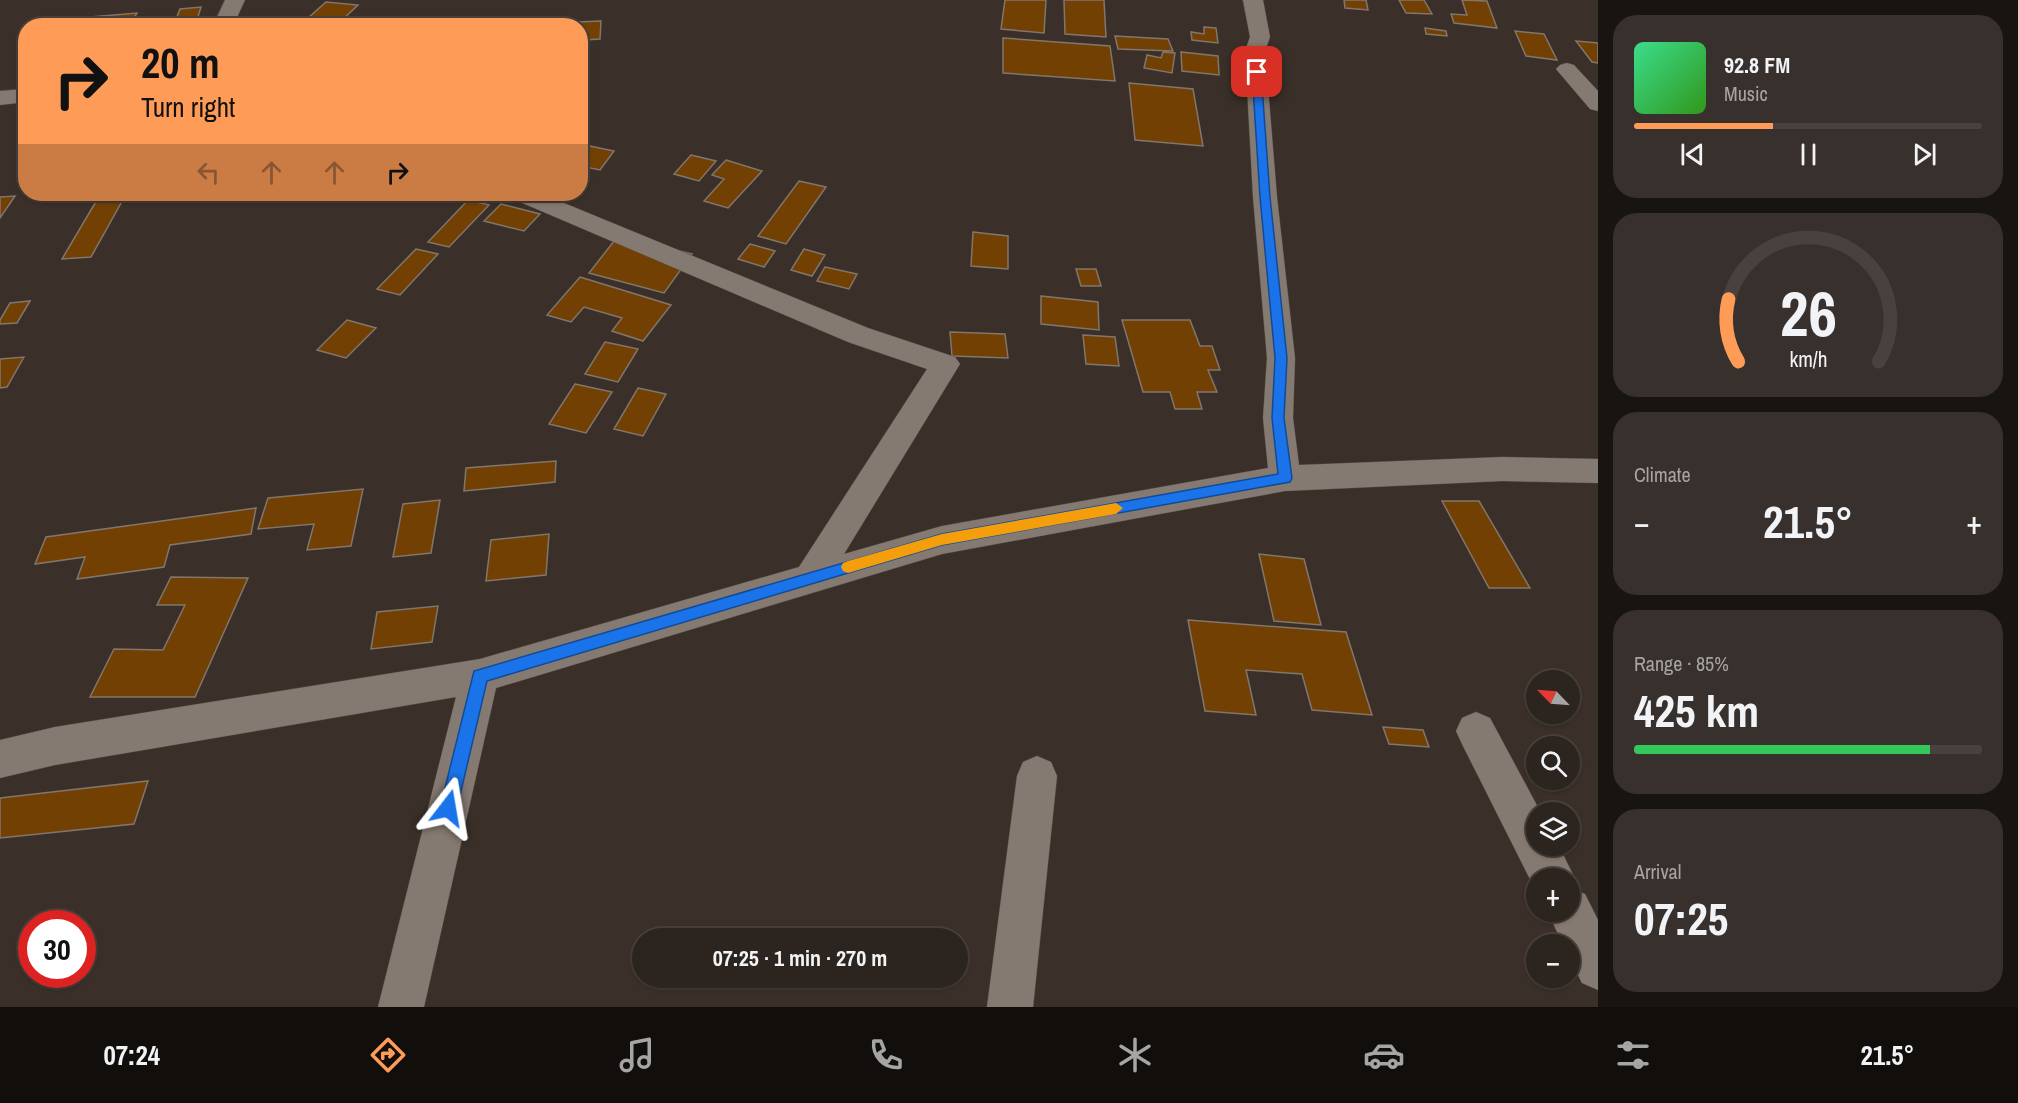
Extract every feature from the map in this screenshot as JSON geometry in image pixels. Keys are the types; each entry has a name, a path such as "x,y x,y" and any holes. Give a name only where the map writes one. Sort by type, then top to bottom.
{"street":[{"path":"227,18 235,0"},
{"path":"1253,0 1260,37 1255,51 1265,197 1281,358 1278,418 1285,478"},
{"path":"1567,69 1598,104"},
{"path":"0,98 18,97"},
{"path":"539,201 858,334 945,364 811,578"},
{"path":"0,759 55,746 480,676 942,540 1285,478 1502,469 1598,471"},
{"path":"401,1007 480,676"},
{"path":"1476,731 1547,868"},
{"path":"1010,1007 1037,776"},
{"path":"1575,922 1598,967"}],"building":[{"path":"1005,0 1046,0 1044,33 1001,29"},
{"path":"1064,0 1104,0 1106,37 1065,34"},
{"path":"1344,0 1366,0 1368,10 1345,8"},
{"path":"1399,0 1424,0 1432,14 1406,13"},
{"path":"1462,0 1487,1 1497,28 1454,23 1451,14 1467,15"},
{"path":"326,2 358,5 344,18 308,18"},
{"path":"201,7 198,18 177,18 180,9"},
{"path":"137,13 134,18 90,17"},
{"path":"601,21 600,39 588,40 588,22"},
{"path":"1204,27 1216,28 1218,43 1192,40 1191,32 1204,34"},
{"path":"1425,28 1446,31 1447,36 1426,34"},
{"path":"1515,31 1544,34 1557,60 1526,56"},
{"path":"1115,36 1168,39 1173,51 1118,49"},
{"path":"1003,38 1110,46 1115,81 1003,73"},
{"path":"1576,41 1598,43 1598,63 1592,62"},
{"path":"1163,52 1175,53 1172,73 1144,68 1147,55 1161,58"},
{"path":"1181,52 1218,56 1219,75 1182,71"},
{"path":"1129,83 1193,89 1203,146 1135,140"},
{"path":"588,146 614,151 600,170 588,168"},
{"path":"691,155 716,161 699,181 674,174"},
{"path":"726,160 762,171 728,208 704,201 724,179 712,175"},
{"path":"799,181 826,187 786,244 758,236"},
{"path":"15,196 0,218 0,197"},
{"path":"96,201 122,201 91,257 62,259"},
{"path":"467,201 489,205 449,247 428,242"},
{"path":"501,204 540,214 524,231 484,221"},
{"path":"973,232 1008,236 1008,269 971,266"},
{"path":"618,236 692,254 664,293 589,273"},
{"path":"750,244 775,251 764,267 738,259"},
{"path":"416,249 438,254 400,295 377,289"},
{"path":"804,249 825,255 812,276 791,270"},
{"path":"825,267 857,274 849,289 817,281"},
{"path":"1076,269 1096,269 1101,286 1081,286"},
{"path":"580,277 671,305 643,341 612,331 622,318 584,307 571,322 547,315"},
{"path":"1041,296 1098,302 1099,330 1041,324"},
{"path":"30,301 17,323 0,324 10,303"},
{"path":"347,320 376,328 346,358 317,350"},
{"path":"1122,320 1190,320 1200,346 1212,346 1220,370 1208,370 1217,392 1197,392 1202,409 1175,409 1170,392 1143,392"},
{"path":"950,332 1005,334 1008,358 952,356"},
{"path":"1083,335 1115,337 1119,366 1086,364"},
{"path":"605,342 638,349 618,382 585,374"},
{"path":"24,357 7,387 0,388 0,359"},
{"path":"575,384 612,392 586,433 549,424"},
{"path":"638,388 666,394 643,436 614,429"},
{"path":"556,461 555,482 464,491 466,468"},
{"path":"363,489 351,546 307,550 314,524 258,529 268,498"},
{"path":"440,500 431,553 393,557 403,504"},
{"path":"1442,501 1479,501 1530,588 1489,588"},
{"path":"256,508 251,534 170,545 164,567 77,579 85,557 35,564 46,537"},
{"path":"549,534 546,575 486,581 491,540"},
{"path":"1259,554 1304,559 1321,625 1274,621"},
{"path":"171,577 248,578 195,697 90,697 114,649 163,650 185,605 157,605"},
{"path":"438,606 432,642 371,649 377,612"},
{"path":"1188,620 1346,632 1372,715 1312,710 1302,674 1246,670 1256,715 1205,711"},
{"path":"1383,727 1423,730 1429,747 1389,744"},
{"path":"148,781 134,824 0,838 0,798"}],"slow traffic":[{"path":"848,567 942,540 1116,508"}],"route":[{"path":"448,808 480,676 942,540 1285,478 1278,418 1281,358 1265,197 1257,72"}]}
